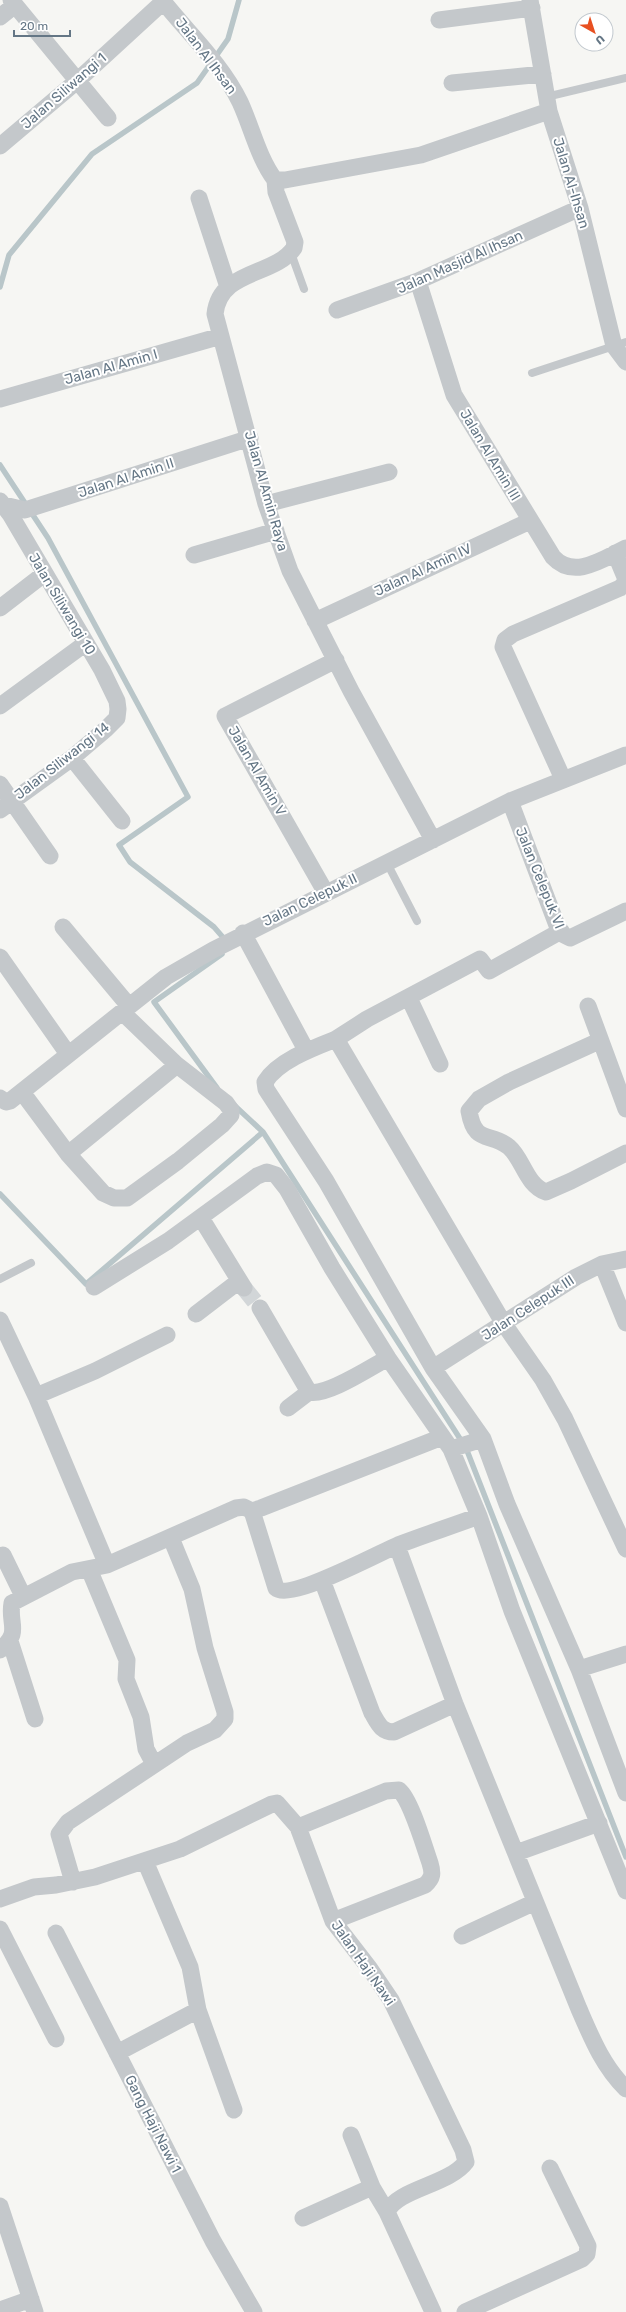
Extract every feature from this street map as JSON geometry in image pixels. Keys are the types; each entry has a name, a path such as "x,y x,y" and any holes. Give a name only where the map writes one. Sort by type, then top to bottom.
{"street":[{"name":"Jalan Al Ihsan","path":"163,1 216,64 240,101 267,169 275,180"},
{"name":"Jalan Siliwangi 1","path":"0,146 77,81 163,1"},
{"path":"0,17 13,2 108,118"},
{"path":"439,20 531,4"},
{"name":"Jalan Al-Ihsan","path":"531,4 548,104 626,362"},
{"path":"452,83 542,74"},
{"path":"291,253 295,242 276,192 275,180 285,180 421,156 548,104"},
{"path":"199,198 228,287"},
{"name":"Jalan Masjid Al Ihsan","path":"337,310 418,281 580,208"},
{"name":"Jalan Al Amin Raya","path":"291,253 243,277 228,287 216,303 214,314 250,438 266,504 290,571 433,840"},
{"name":"Jalan Al Amin III","path":"418,281 454,395 553,557 560,565 569,569 593,564 620,550 625,584 620,588 513,634 505,640 503,647 564,779"},
{"name":"Jalan Al Amin I","path":"0,399 221,336"},
{"name":"Jalan Al Amin II","path":"1,503 25,510 250,438"},
{"path":"266,504 389,472"},
{"name":"Jalan Siliwangi 10","path":"1,503 10,514 86,643 111,688 118,709"},
{"name":"Jalan Al Amin IV","path":"316,621 530,521"},
{"path":"194,555 276,531"},
{"path":"0,608 44,574"},
{"path":"0,706 86,643"},
{"name":"Jalan Al Amin V","path":"326,893 225,716 336,660"},
{"name":"Jalan Siliwangi 14","path":"6,805 72,758 117,718 118,709"},
{"name":"Jalan Celepuk II","path":"0,1098 6,1102 22,1092 166,977 240,935 510,801 626,756"},
{"path":"72,758 122,821"},
{"path":"0,784 6,805 50,856"},
{"name":"Jalan Celepuk VI","path":"510,801 561,931 564,935 570,938 626,911"},
{"path":"22,1092 68,1154 102,1193 114,1198 127,1198 184,1156 222,1125 231,1115 231,1110 178,1065 126,1009 63,927"},
{"path":"561,931 489,971 480,959 367,1020 336,1039 306,1050 269,1075 265,1082 266,1089 326,1181 434,1368 480,1440 579,1669 626,1793"},
{"path":"240,935 306,1050"},
{"path":"0,957 68,1054"},
{"path":"409,998 440,1064"},
{"path":"588,1006 599,1041 626,1109"},
{"path":"336,1039 504,1324 543,1380 565,1419 626,1549"},
{"path":"599,1041 509,1082 479,1099 469,1111 471,1125 487,1138 502,1143 510,1148 528,1176 540,1190 546,1192 626,1153"},
{"path":"68,1154 178,1065"},
{"path":"94,1286 201,1218 256,1176 267,1172 276,1175 286,1189 332,1268 388,1358 450,1444 479,1516 512,1611 626,1891"},
{"path":"196,1314 241,1284 201,1218"},
{"name":"Jalan Celepuk III","path":"434,1368 576,1277 602,1264 626,1259"},
{"path":"602,1264 626,1323"},
{"path":"260,1308 309,1392 315,1394 327,1390 388,1358"},
{"path":"0,1320 36,1396 107,1565"},
{"path":"36,1396 95,1371 167,1335"},
{"path":"288,1408 309,1392"},
{"path":"252,1512 450,1444 480,1440"},
{"path":"34,1719 5,1646 13,1629 12,1603 72,1572 107,1565 236,1508 244,1507 252,1512 276,1588 284,1591 322,1580 397,1546 479,1516"},
{"path":"73,1882 59,1834 62,1828 68,1822 154,1764 187,1743 215,1730 225,1719 225,1712 205,1648 192,1589 171,1538"},
{"path":"397,1546 455,1704 599,2055 608,2070 626,2088"},
{"path":"3,1555 23,1596"},
{"path":"89,1569 127,1660 126,1679 141,1718 146,1749 154,1764"},
{"path":"322,1580 372,1713 380,1728 388,1732 394,1732 455,1704"},
{"path":"579,1669 626,1654"},
{"path":"298,1826 386,1791 399,1790 404,1794 409,1805 428,1856 433,1873 432,1880 425,1886 333,1921"},
{"name":"Jalan Haji Nawi","path":"0,1899 34,1887 95,1878 180,1849 272,1804 277,1803 282,1806 298,1826 333,1921 370,1969 391,2000 463,2150 466,2162 459,2171 400,2200 390,2206 387,2212"},
{"path":"516,1854 599,1823"},
{"path":"145,1861 190,1966 198,2010 234,2110"},
{"path":"462,1936 535,1902"},
{"path":"0,1929 56,2039"},
{"name":"Gang Haji Nawi 1","path":"56,1933 213,2242 254,2312"},
{"path":"117,2053 198,2010"},
{"path":"351,2135 372,2187 387,2212 433,2312"},
{"path":"465,2312 582,2259 587,2254 588,2246 550,2168"},
{"path":"303,2218 372,2187"},
{"path":"0,2206 33,2306 0,2310"}],"lane":[{"path":"548,104 626,78"},
{"path":"291,253 304,289"},
{"path":"532,373 620,344"},
{"path":"387,863 417,921"},
{"path":"0,1279 31,1263"}],"waterway":[{"path":"0,287 9,255 92,154 197,83 228,39 239,0"},
{"path":"0,465 48,538 188,797 119,845 130,862 214,927 227,942"},
{"path":"217,1088 154,1002 222,954"},
{"path":"234,1105 263,1132 466,1448 626,1857"},
{"path":"0,1194 86,1284 263,1132"}],"tunnel":[{"path":"244,1288 260,1308"}]}
